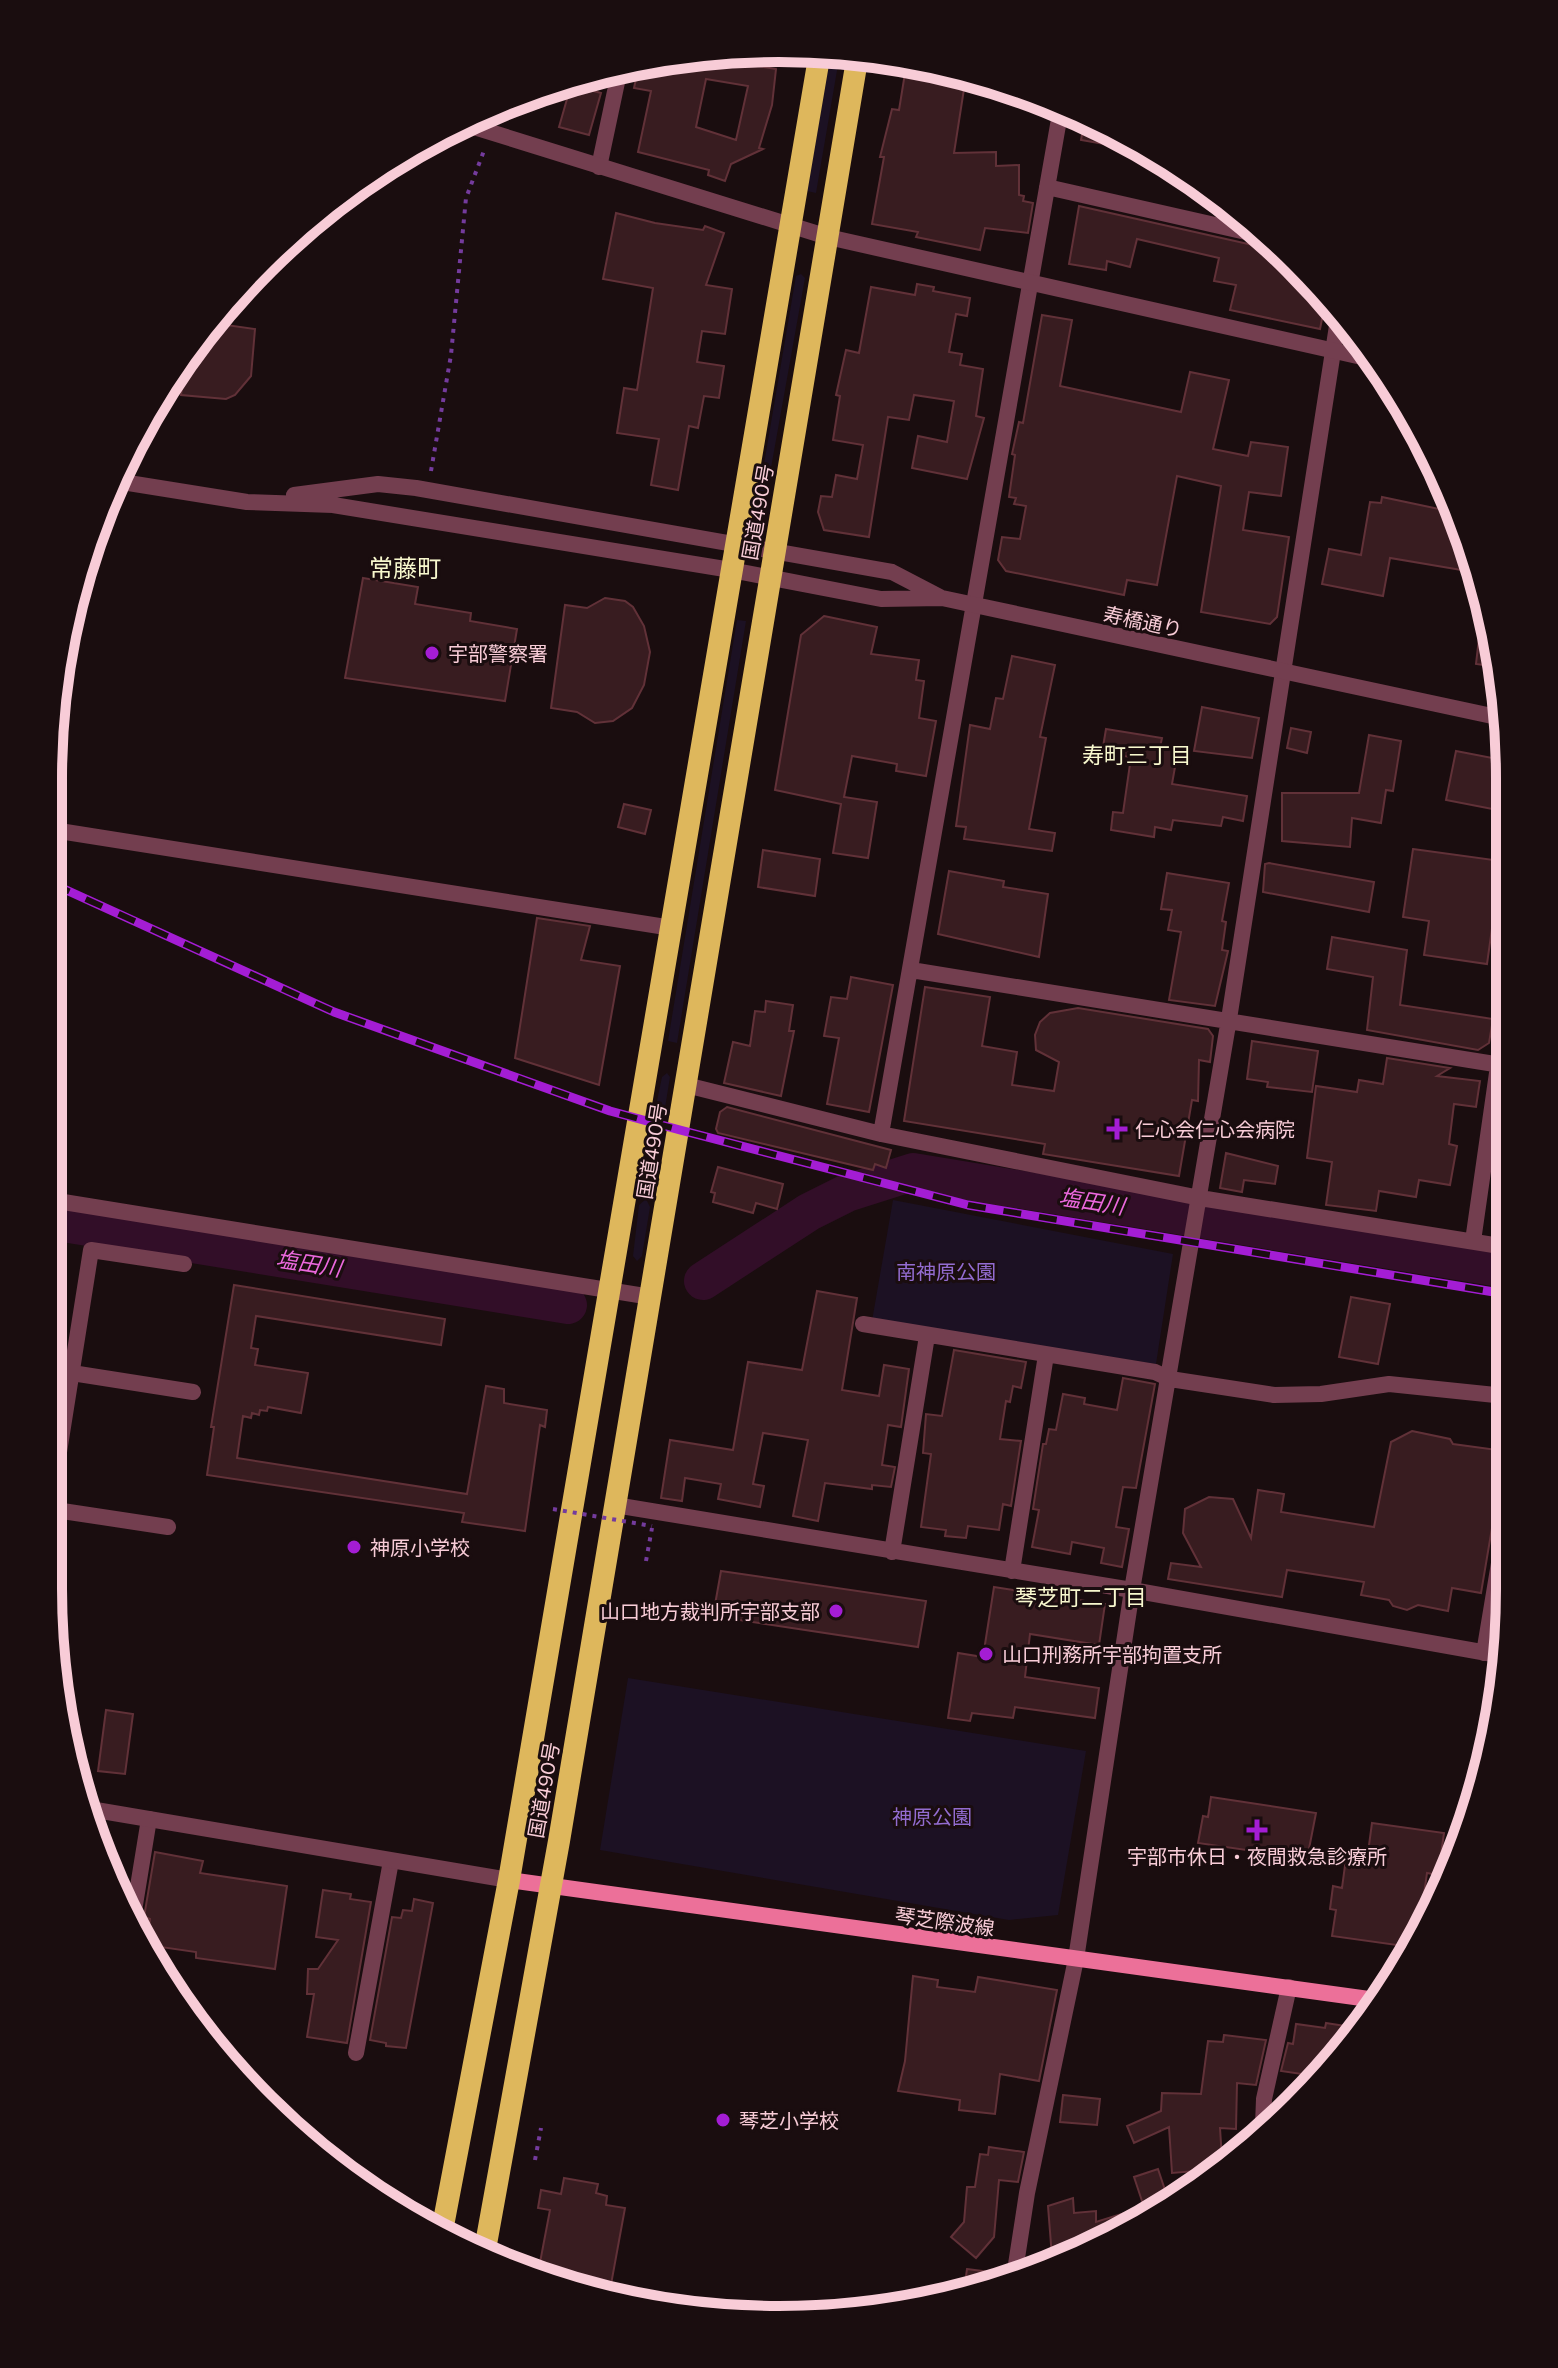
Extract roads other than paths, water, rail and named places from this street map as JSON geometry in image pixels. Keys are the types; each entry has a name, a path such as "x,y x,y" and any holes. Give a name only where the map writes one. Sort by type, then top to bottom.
{"highway":[{"name":"国道490号","path":"444,2222 509,1880 818,64"},
{"name":"国道490号","path":"486,2243 551,1886 856,67"}],"main road":[{"name":"琴芝際波線","path":"509,1880 1367,1999"}],"street":[{"path":"599,167 617,81"},
{"path":"881,1134 1059,120"},
{"path":"479,129 828,237 1357,355"},
{"path":"1047,187 1241,231"},
{"path":"1016,2265 1027,2193 1076,1959 1132,1590 1229,1019 1336,329"},
{"path":"127,483 247,502 378,484 892,572 942,598"},
{"name":"寿橋通り","path":"247,502 333,505 731,570 881,599 942,598 1493,716"},
{"path":"62,831 672,928"},
{"path":"911,970 1496,1064"},
{"path":"686,1085 881,1134 1199,1203 1496,1245"},
{"path":"1473,1241 1496,1101"},
{"path":"62,1202 651,1297"},
{"path":"62,1435 91,1250 184,1264"},
{"path":"863,1324 1155,1372 1170,1379 1274,1395 1321,1394 1389,1384 1496,1395"},
{"path":"892,1552 927,1336"},
{"path":"1012,1571 1046,1355"},
{"path":"72,1373 193,1392"},
{"path":"615,1505 1132,1590 1492,1654"},
{"path":"62,1511 168,1527"},
{"path":"1484,1653 1496,1581"},
{"path":"97,1810 509,1880"},
{"path":"135,1904 149,1819"},
{"path":"356,2053 391,1861"},
{"path":"1263,2117 1264,2099 1289,1987"}],"waterway":[{"name":"塩田川","path":"703,1281 809,1212 847,1193 913,1172 1496,1267"},
{"name":"塩田川","path":"62,1223 568,1305"}],"railway":[{"path":"62,888 334,1012 610,1111 968,1205 1496,1292"}],"place":[{"name":"宇部警察署","path":"432,653"},
{"name":"仁心会仁心会病院","path":"1117,1129"},
{"name":"神原小学校","path":"354,1547"},
{"name":"山口地方裁判所宇部支部","path":"836,1611"},
{"name":"山口刑務所宇部拘置支所","path":"986,1654"},
{"name":"宇部市休日・夜間救急診療所","path":"1257,1830"},
{"name":"琴芝小学校","path":"723,2120"}],"district":[{"name":"常藤町","path":"405,567"},
{"name":"寿町三丁目","path":"1137,754"},
{"name":"琴芝町二丁目","path":"1081,1596"}],"park label":[{"name":"南神原公園","path":"946,1271"},
{"name":"神原公園","path":"932,1816"}]}
